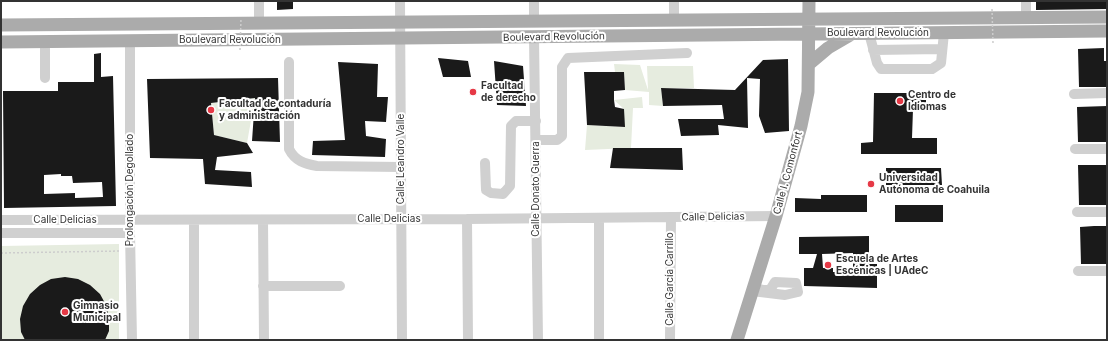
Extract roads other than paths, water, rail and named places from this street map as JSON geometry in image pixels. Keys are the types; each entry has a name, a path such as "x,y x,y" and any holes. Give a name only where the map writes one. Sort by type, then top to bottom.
{"main road":[{"name":"Calle I. Comonfort","path":"737,340 776,216 801,126 808,92 809,1"},
{"path":"1,25 1107,17"},
{"name":"Boulevard Revolución","path":"1,42 1107,31"},
{"path":"809,64 828,48 853,33"}],"street":[{"path":"259,1 259,23"},
{"name":"Calle Leandro Valle","path":"400,1 402,340"},
{"path":"534,1 534,22"},
{"path":"674,1 674,20"},
{"path":"1026,1 1026,18"},
{"path":"869,33 877,63 883,70 932,70 941,63 944,33"},
{"name":"Calle Donato Guerra","path":"534,37 538,340"},
{"name":"Prolongación Degollado","path":"130,41 130,251 132,340"},
{"path":"45,42 45,78"},
{"path":"873,50 942,49"},
{"path":"536,140 557,140 562,136 562,67 568,58 687,53"},
{"path":"289,62 289,144 292,155 306,164 317,166 401,167"},
{"path":"1074,94 1107,94"},
{"path":"484,163 486,190 491,193 503,194 510,186 511,126 516,121 536,121"},
{"path":"1075,149 1107,149"},
{"path":"1077,212 1107,212"},
{"name":"Calle Delicias","path":"1,220 194,221 776,216"},
{"name":"Calle García Carrillo","path":"670,340 671,217"},
{"path":"599,218 599,340"},
{"path":"467,219 468,340"},
{"path":"263,220 264,340"},
{"path":"194,221 194,340"},
{"path":"1,233 130,233"},
{"path":"1078,271 1107,271"},
{"path":"264,286 340,286"}],"place":[{"name":"Facultad de derecho","path":"473,92"},
{"name":"Centro de Idiomas","path":"900,101"},
{"name":"Facultad de contaduría y administración","path":"211,110"},
{"name":"Universidad Autónoma de Coahuila","path":"871,184"},
{"name":"Escuela de Artes Escénicas | UAdeC","path":"828,265"},
{"name":"Gimnasio Municipal","path":"65,312"}]}
